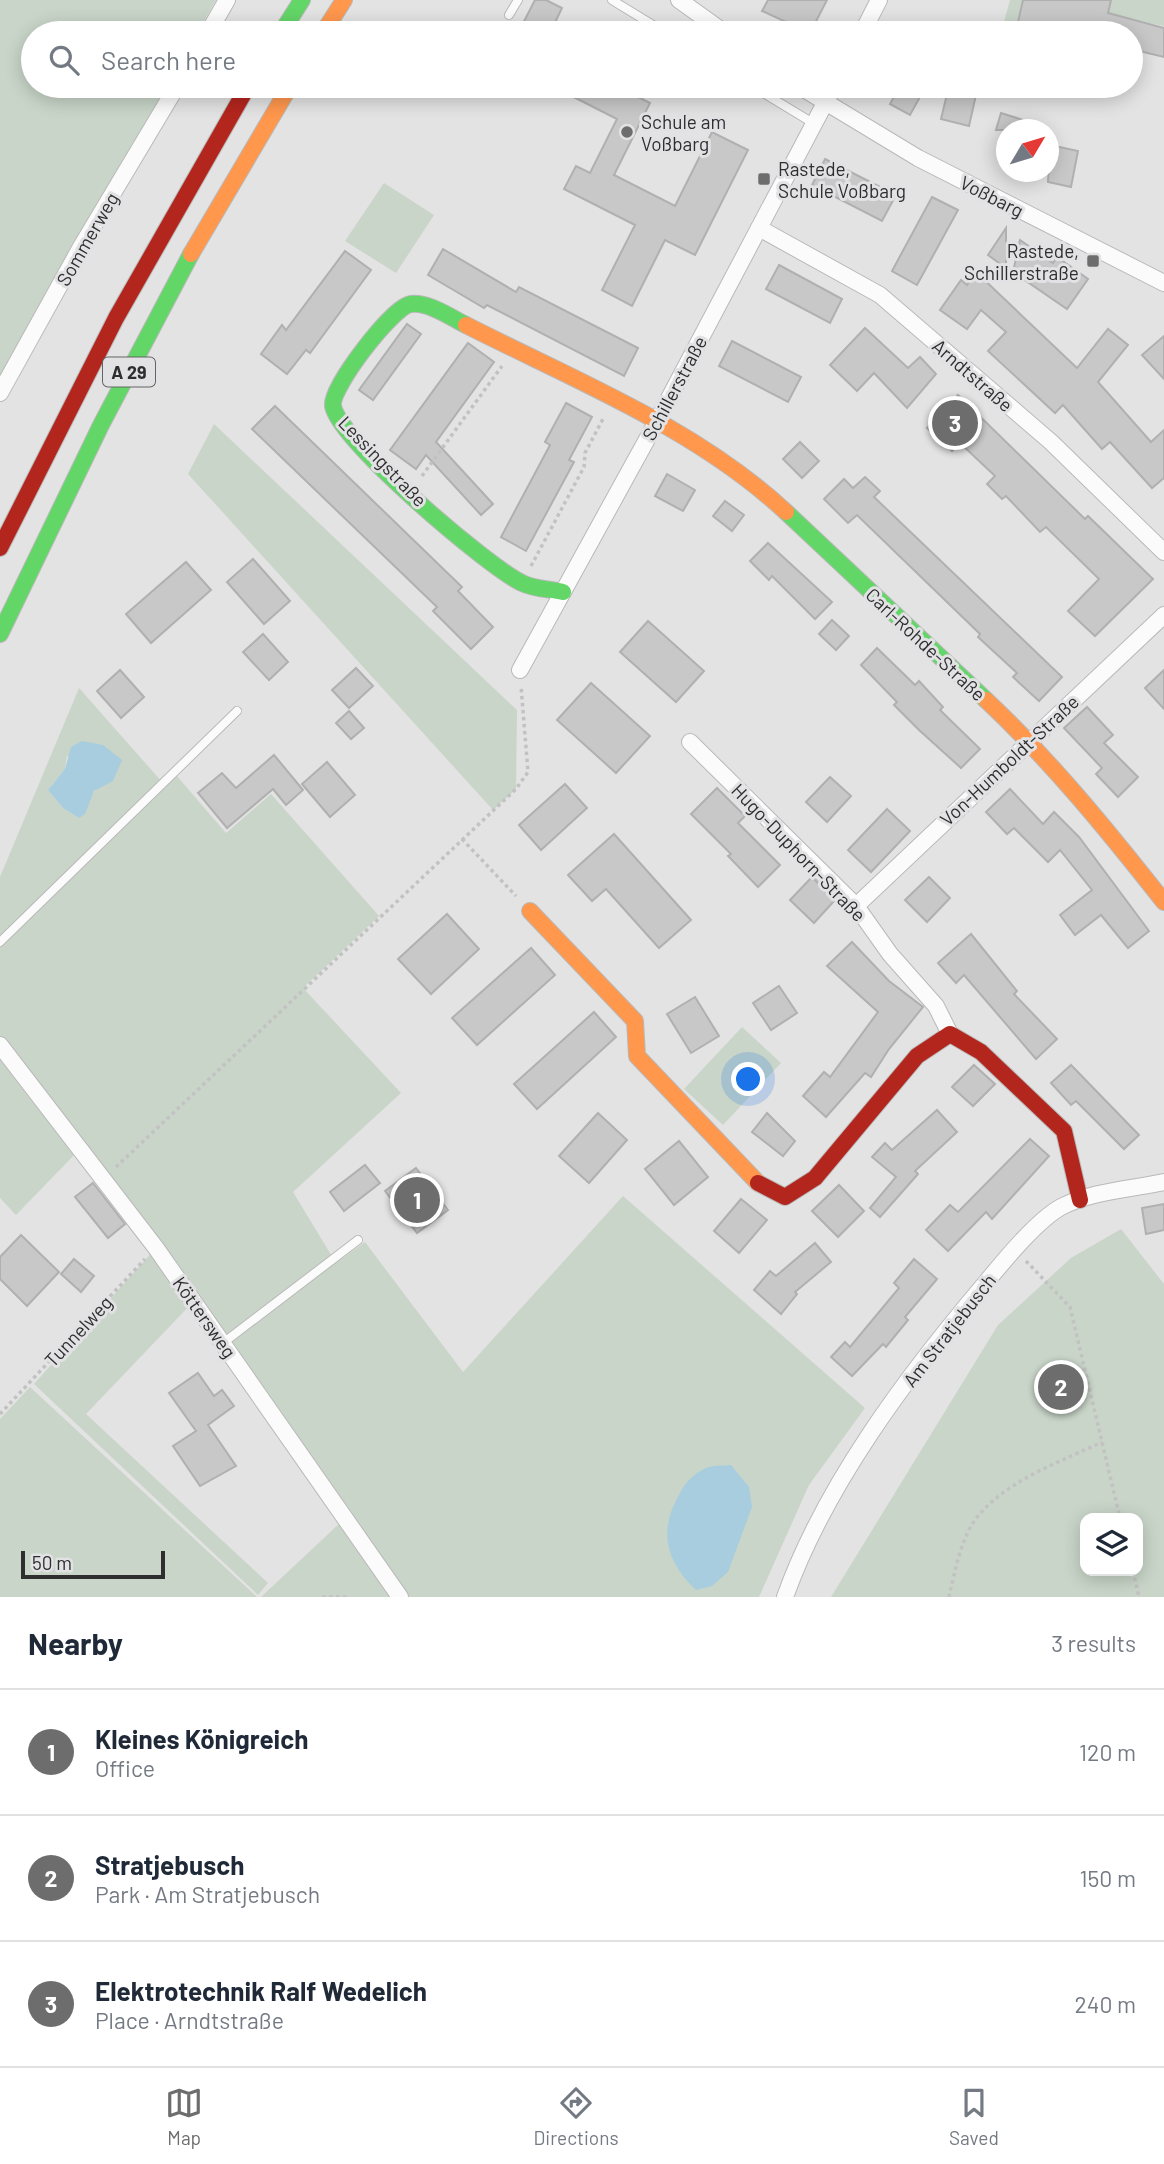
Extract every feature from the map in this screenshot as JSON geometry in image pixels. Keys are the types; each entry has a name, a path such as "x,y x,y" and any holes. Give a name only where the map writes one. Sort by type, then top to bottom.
{"main road":[{"path":"289,21 302,0"},
{"path":"331,21 344,0"},
{"name":"A 29","path":"0,548 110,329 241,98"},
{"name":"A 29","path":"0,634 83,461 148,335 283,98"},
{"name":"Lessingstraße","path":"564,592 522,583 464,544 342,423 332,404 339,387 390,318 406,305 436,310 657,421"},
{"name":"Carl-Rohde-Straße","path":"657,421 759,487 1029,740 1086,803 1164,902"},
{"path":"530,911 635,1021 637,1056 753,1180 785,1197 815,1178 917,1056 950,1034 981,1052 1064,1131 1080,1200"}],"street":[{"path":"215,21 228,0"},
{"path":"679,0 708,21"},
{"path":"868,21 879,0"},
{"name":"Sommerweg","path":"0,393 82,245 170,98"},
{"name":"Voßbarg","path":"817,98 930,164 1164,283"},
{"name":"Schillerstraße","path":"520,670 657,421 827,98"},
{"name":"Arndtstraße","path":"759,228 880,295 1051,442 1164,552"},
{"name":"Von-Humboldt-Straße","path":"856,906 1164,615"},
{"name":"Hugo-Duphorn-Straße","path":"690,742 856,906 890,954 936,1006 950,1034"},
{"name":"Köttersweg","path":"0,1045 156,1248 400,1597"},
{"name":"Am Stratjebusch","path":"785,1597 824,1507 927,1353 1012,1251 1060,1208 1080,1200 1164,1182"}],"lane":[{"path":"509,15 518,0"},
{"path":"612,0 646,21"},
{"path":"772,98 813,123"},
{"path":"0,942 237,711"},
{"path":"223,1343 358,1240"}],"path":[{"path":"410,492 514,351"},
{"path":"522,583 584,467 585,453 613,400"},
{"path":"103,1179 516,789 528,772 520,670"},
{"path":"462,839 530,911"},
{"name":"Tunnelweg","path":"0,1413 156,1248"},
{"path":"1012,1251 1034,1266 1070,1307 1119,1513"},
{"path":"948,1597 959,1557 977,1517 1016,1483 1102,1442"},
{"path":"1134,1576 1139,1597"},
{"path":"322,1597 348,1597"}],"shaded area":[{"path":"0,0 216,0 204,21 21,21 21,98 160,98 0,386"},
{"path":"1010,0 1164,0 1164,26 1130,19 1004,21"},
{"path":"384,183 434,215 396,273 345,241"},
{"path":"214,424 517,710 516,789 493,810 188,474"},
{"path":"79,688 163,783 176,775 226,833 271,794 379,916 303,988 401,1093 293,1192 336,1263 365,1242 463,1372 623,1196 865,1408 809,1485 759,1597 408,1597 338,1508 194,1301 86,1414 268,1583 258,1595 34,1384 155,1249 80,1149 16,1215 0,1198 0,877","holes":["67,756 116,772 112,779 92,795 85,812 79,818 63,808 48,790 65,769"]},
{"path":"742,1027 781,1063 723,1125 684,1089"},
{"path":"1121,1229 1164,1284 1164,1597 831,1597 998,1325 1071,1258"},
{"path":"30,1387 257,1597 0,1597 0,1419"},
{"path":"340,1523 400,1597 261,1597"}],"water":[{"path":"82,741 103,745 122,760 113,781 94,791 85,814 79,818 63,808 48,790 65,769 71,747"},
{"path":"731,1465 749,1487 752,1507 728,1572 712,1586 696,1590 672,1558 667,1535 668,1522 680,1492 694,1475 709,1467"}],"building":[{"path":"535,0 546,0 562,8 556,21 524,21"},
{"path":"768,0 827,0 816,21 784,21 762,11"},
{"path":"1023,0 1111,0 1108,13 1138,21 1018,21"},
{"path":"1143,22 1164,28 1164,57 1143,52"},
{"name":"Schule am Voßbarg","path":"576,98 640,98 650,103 614,175 675,206 712,132 748,150 695,255 665,240 632,306 602,290 635,225 564,189 576,166 590,173 617,119"},
{"path":"893,98 919,98 910,115 890,104"},
{"path":"946,98 975,98 969,126 941,119"},
{"path":"1001,113 1020,119 999,119"},
{"path":"1059,147 1078,151 1071,187 1048,182 1059,182"},
{"path":"825,159 896,195 882,221 812,185"},
{"path":"932,197 958,210 917,285 892,271"},
{"path":"1006,228 1006,268 988,255"},
{"path":"1020,240 1053,263 1057,257 1088,279 1067,309 1013,272"},
{"path":"443,249 516,292 519,287 638,348 624,376 487,305 484,308 428,275"},
{"path":"345,251 371,270 310,353 306,350 287,374 261,354 282,325 286,330"},
{"path":"779,265 842,299 830,323 766,289"},
{"path":"976,272 1077,368 1108,329 1128,345 1098,382 1151,442 1164,430 1164,478 1152,488 1110,442 1102,449 1063,405 1055,413 988,351 1006,332 981,310 967,329 940,310 961,280 967,285"},
{"path":"407,324 421,334 373,400 359,390"},
{"path":"865,328 908,368 920,357 936,374 907,408 874,373 857,391 830,365"},
{"path":"1164,336 1164,379 1142,355"},
{"path":"732,341 801,377 788,402 719,366"},
{"path":"468,343 494,362 436,442 493,504 481,515 426,455 416,469 390,450"},
{"path":"958,395 1085,519 1088,516 1153,579 1095,636 1068,611 1099,579 1046,527 1040,532 1006,496 1002,499 987,484 995,476 960,443 952,451 927,428"},
{"path":"566,403 592,417 569,460 574,462 526,551 501,537 550,445 545,442"},
{"path":"275,406 462,587 458,591 493,627 471,649 433,611 437,607 252,429"},
{"path":"800,442 819,461 802,478 783,459"},
{"path":"667,474 695,490 683,511 655,496"},
{"path":"865,477 880,491 874,497 1062,677 1039,701 1013,677 1017,673 978,637 980,634 857,515 848,523 824,499 844,479 853,488"},
{"path":"725,501 744,515 732,531 713,516"},
{"path":"768,543 832,602 815,619 772,576 769,580 750,561"},
{"path":"253,559 290,601 264,624 227,582"},
{"path":"186,562 211,590 151,643 126,614"},
{"path":"832,620 849,636 836,650 819,634"},
{"path":"648,621 704,671 676,702 620,652"},
{"path":"263,634 288,662 269,680 243,652"},
{"path":"877,648 915,685 919,681 943,707 940,710 980,749 961,768 894,705 897,702 861,665"},
{"path":"356,668 373,686 349,708 332,690"},
{"path":"120,670 144,697 121,718 97,691"},
{"path":"1164,670 1164,709 1145,688"},
{"path":"591,683 650,736 616,773 557,720"},
{"path":"1087,707 1113,735 1104,743 1138,777 1118,797 1096,774 1102,768 1064,728"},
{"path":"349,711 364,728 351,739 336,723"},
{"path":"274,755 303,790 286,805 273,789 227,828 198,793 222,773 236,788"},
{"path":"327,762 355,795 330,817 302,784"},
{"path":"830,777 851,796 827,822 806,802"},
{"path":"565,784 587,808 541,850 519,825"},
{"path":"717,788 745,816 738,823 780,865 758,887 728,856 731,854 691,814"},
{"path":"1010,789 1043,824 1054,812 1079,837 1149,931 1128,948 1101,915 1075,935 1060,915 1092,890 1060,850 1048,862 1014,828 1007,834 986,812"},
{"path":"887,809 910,831 871,872 848,850"},
{"path":"614,834 691,920 659,948 606,889 592,901 568,875"},
{"path":"812,877 835,900 814,923 790,900"},
{"path":"929,877 950,898 927,922 905,900"},
{"path":"447,914 479,949 431,994 398,959"},
{"path":"971,934 1017,991 1014,994 1057,1039 1036,1059 964,975 956,983 938,963"},
{"path":"852,942 889,981 923,1007 889,1049 871,1077 865,1073 826,1117 803,1096 824,1072 830,1077 878,1012 827,966"},
{"path":"531,948 555,975 477,1045 452,1018"},
{"path":"779,986 797,1013 771,1030 753,1003"},
{"path":"695,997 719,1036 691,1053 667,1014"},
{"path":"594,1012 616,1037 537,1109 514,1084"},
{"path":"974,1065 995,1084 973,1106 952,1087"},
{"path":"1071,1065 1139,1135 1124,1149 1076,1101 1071,1105 1051,1083"},
{"path":"937,1110 957,1132 915,1171 918,1174 880,1217 870,1208 896,1177 872,1157 885,1143 892,1150"},
{"path":"598,1113 627,1140 589,1183 559,1156"},
{"path":"767,1113 795,1141 783,1156 752,1132"},
{"path":"1030,1139 1049,1156 992,1219 986,1212 948,1251 926,1230 950,1205 958,1212"},
{"path":"679,1141 708,1177 674,1205 645,1169"},
{"path":"365,1165 380,1183 344,1211 330,1192"},
{"path":"416,1168 448,1210 417,1233 385,1191"},
{"path":"93,1183 125,1224 108,1238 75,1197"},
{"path":"839,1185 864,1211 838,1237 812,1211"},
{"path":"741,1199 767,1220 739,1253 714,1231"},
{"path":"1164,1204 1164,1230 1146,1234 1142,1208"},
{"path":"21,1235 59,1272 27,1306 0,1279 0,1257"},
{"path":"815,1243 831,1262 795,1292 797,1294 781,1314 754,1290 770,1271 776,1276"},
{"path":"74,1259 94,1276 81,1292 61,1274"},
{"path":"914,1259 937,1279 905,1317 908,1320 886,1347 883,1344 852,1376 831,1357 845,1342 850,1347 899,1288 894,1283"},
{"path":"198,1373 214,1396 222,1390 234,1406 208,1425 236,1466 200,1486 173,1446 196,1431 169,1393"}],"traffic: fast":[{"path":"289,21 302,0"},
{"path":"0,634 101,425 191,254"},
{"path":"466,325 425,305 411,304 402,308 378,332 352,366 341,383 333,406 341,423 360,446 449,529 522,583 563,592"},
{"path":"786,512 986,700"}],"traffic: slow":[{"path":"331,21 344,0"},
{"path":"191,254 283,98"},
{"path":"466,325 674,430 751,482 786,512"},
{"path":"986,700 1057,772 1164,902"},
{"path":"530,911 635,1021 637,1056 758,1183"}],"traffic: jam":[{"path":"0,548 116,318 241,98"},
{"path":"758,1183 785,1197 815,1178 917,1056 950,1034 981,1052 1064,1131 1080,1200"}],"place":[{"name":"Schule am Voßbarg","path":"627,132"},
{"name":"Rastede, Schule Voßbarg","path":"764,179"},
{"name":"Rastede, Schillerstraße","path":"1093,261"},
{"name":"Elektrotechnik Ralf Wedelich","path":"955,423"},
{"name":"Kleines Königreich","path":"417,1200"},
{"name":"Stratjebusch","path":"1061,1387"}]}
